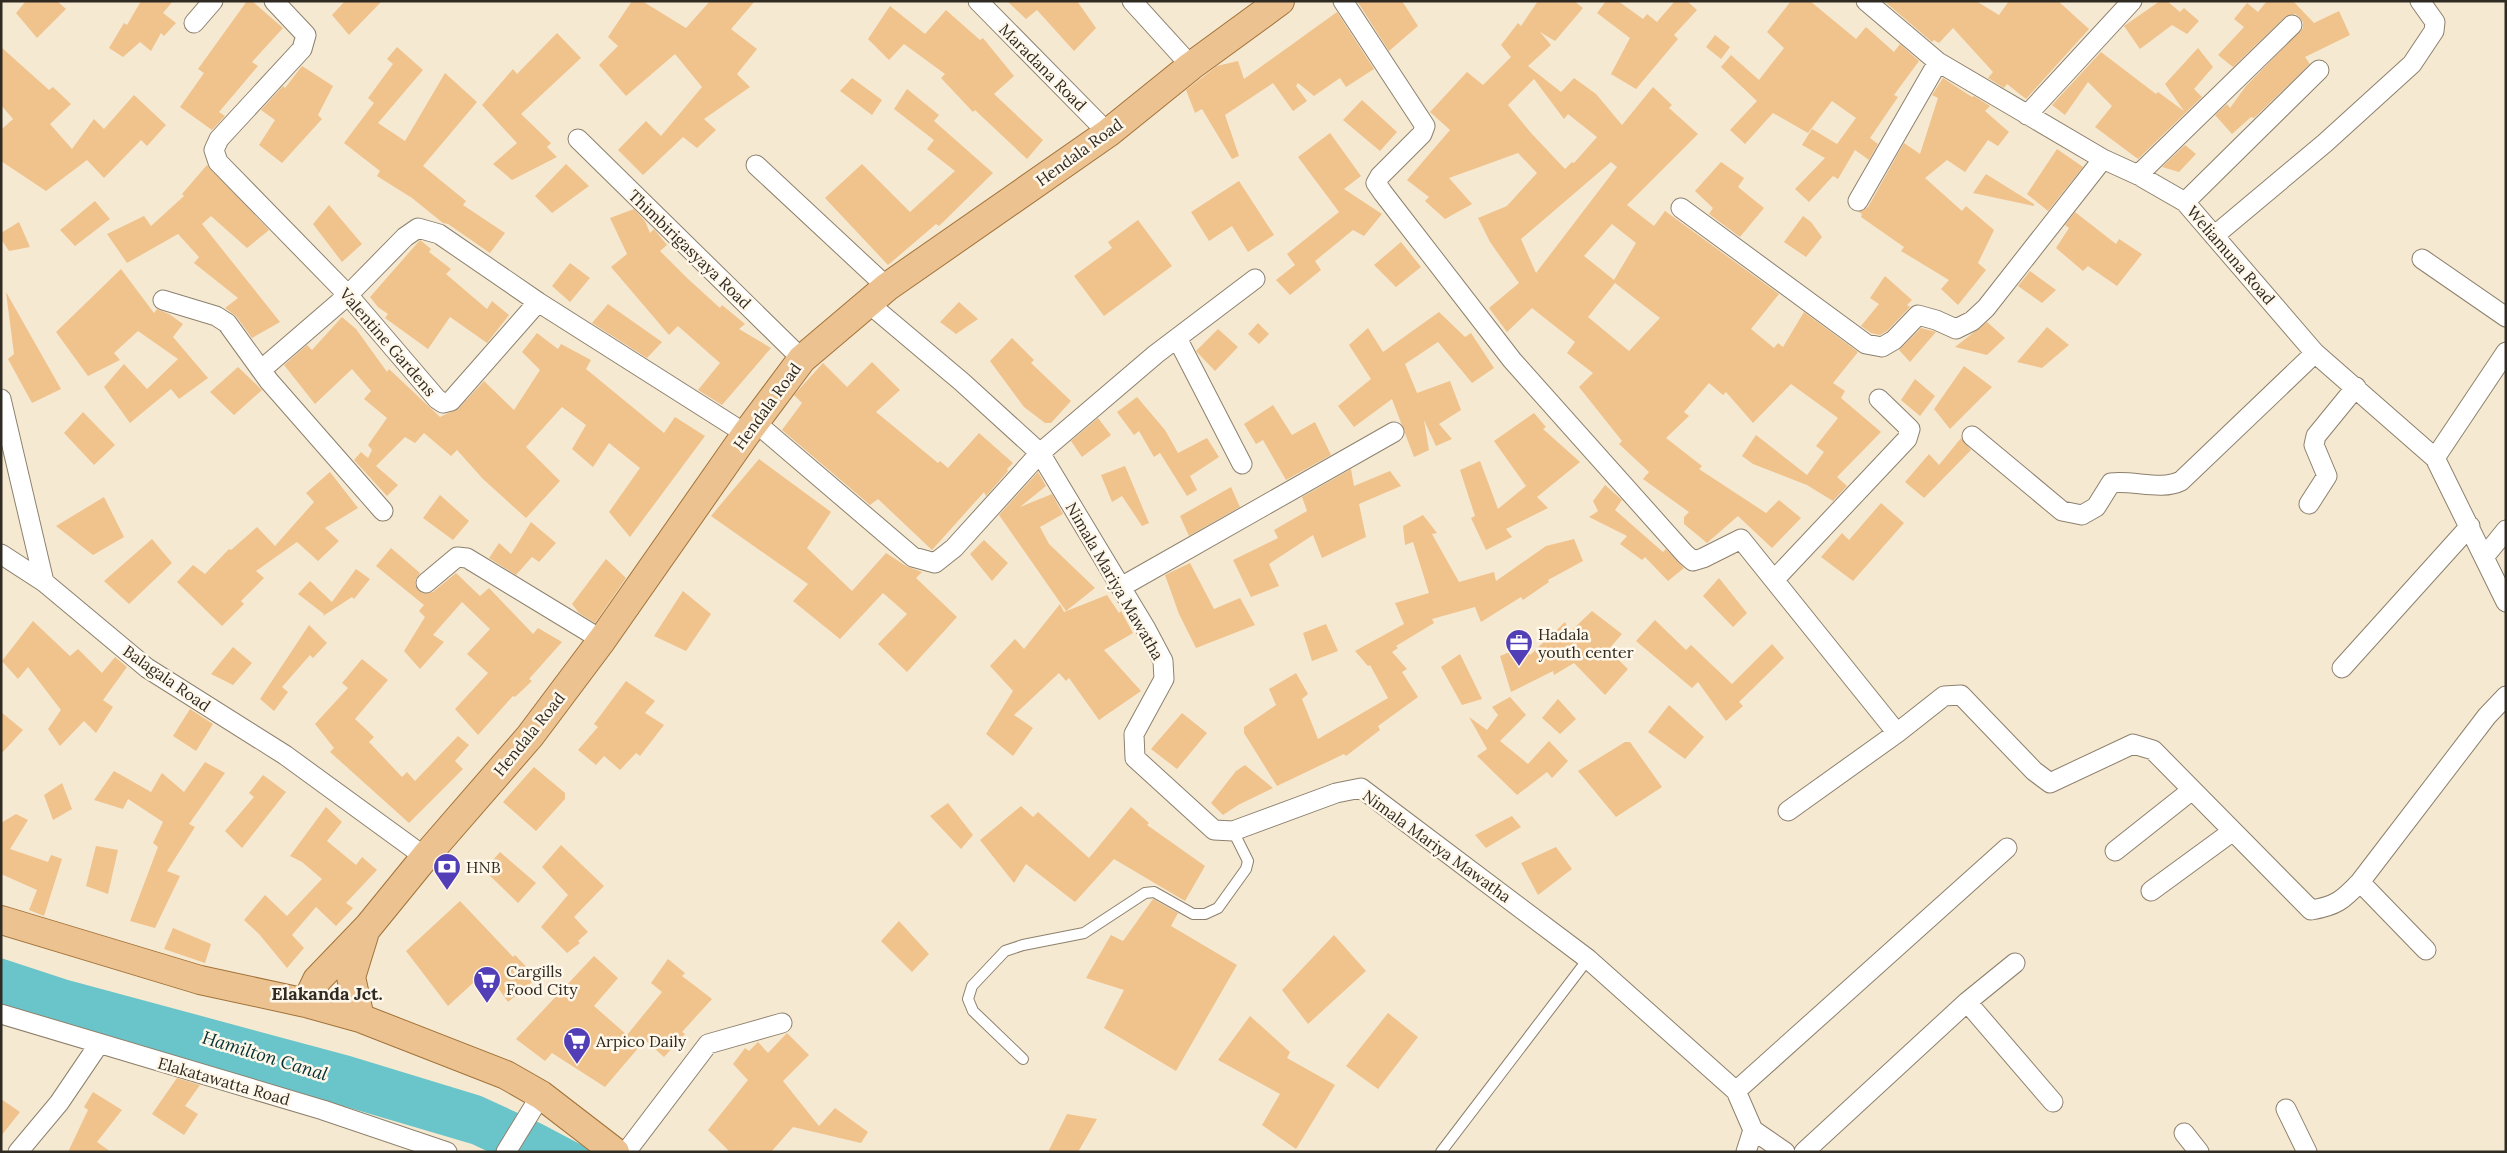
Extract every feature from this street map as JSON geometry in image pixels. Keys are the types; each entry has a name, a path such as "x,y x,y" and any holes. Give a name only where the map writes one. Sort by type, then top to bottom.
{"main road":[{"name":"Hendala Road","path":"306,1003 317,980 368,927 425,857 530,736 602,640 750,428 802,359 877,295 1108,133 1191,66 1280,1"},
{"path":"1,920 200,980 306,1003 360,1018 506,1075 535,1104 615,1152"},
{"name":"Hendala Road","path":"360,1018 351,977 358,948 368,927"}],"street":[{"path":"194,23 213,1"},
{"name":"Valentine Gardens","path":"274,1 306,34 302,49 219,139 214,150 218,162 348,295 442,403 451,401 538,302"},
{"name":"Maradana Road","path":"978,1 1108,133"},
{"path":"1132,1 1191,66"},
{"path":"1343,1 1425,126 1422,134 1380,176 1376,183 1383,193 1512,360 1685,554 1693,561 1698,560 1741,539 1897,733"},
{"name":"Weliamuna Road","path":"1866,1 1938,62 2103,159 2138,175 2185,202 2315,353 2435,458 2485,556 2506,602"},
{"path":"2027,115 2132,1"},
{"path":"2214,236 2326,143 2412,64 2434,31 2435,22 2420,1"},
{"path":"2138,175 2292,26"},
{"path":"1858,201 1938,62"},
{"path":"2185,202 2319,70"},
{"name":"Thimbirigasyaya Road","path":"578,139 802,359"},
{"path":"1681,208 1866,344 1882,347 1894,340 1918,315 1936,320 1956,329 1972,321 2006,283 2103,159"},
{"name":"Nimala Mariya Mawatha","path":"756,165 877,295 962,382 1040,453 1121,587 1163,661 1164,679 1134,734 1134,758 1214,830 1233,831 1336,793 1361,788 1588,959 1736,1091 1752,1130"},
{"path":"262,370 348,295 405,237 418,228 439,234 538,302 750,428 913,557 935,563 954,548 1040,453 1177,338 1255,279"},
{"path":"2422,259 2506,317"},
{"path":"163,300 216,316 227,323 269,381 384,511"},
{"path":"1177,338 1242,464"},
{"path":"2435,458 2506,352"},
{"path":"1972,436 2062,511 2082,515 2096,507 2111,483 2125,481 2172,486 2182,482 2315,353"},
{"path":"2309,504 2327,476 2314,445 2316,436 2356,387"},
{"path":"1,399 44,582"},
{"path":"1775,579 1907,439 1910,429 1878,399"},
{"path":"1121,587 1394,432"},
{"path":"2342,668 2470,526"},
{"path":"2485,556 2506,530"},
{"name":"Balagala Road","path":"1,554 44,582 147,668 285,755 425,857"},
{"path":"426,583 457,557 466,558 602,640"},
{"path":"1788,811 1897,733 1944,696 1961,695 2034,771 2050,783 2133,744 2153,750 2311,910 2329,907 2344,900 2360,882 2487,716 2506,696"},
{"path":"2115,850 2192,790"},
{"path":"2151,891 2233,831"},
{"path":"1736,1091 2007,848"},
{"path":"2360,882 2426,950"},
{"path":"1804,1152 1966,1002 2015,963"},
{"path":"1966,1002 2053,1102"},
{"name":"Elakatawatta Road","path":"1,1014 323,1110 447,1152"},
{"path":"626,1152 708,1044 782,1023"},
{"path":"18,1152 59,1103 99,1044"},
{"path":"506,1152 535,1104"},
{"path":"2286,1110 2307,1152"},
{"path":"1746,1152 1752,1130 1785,1152"},
{"path":"2184,1133 2199,1152"}],"lane":[{"path":"1024,1059 973,1011 968,999 972,986 1005,951 1023,945 1084,933 1145,893 1154,892 1193,914 1205,914 1218,908 1246,868 1248,861 1233,831"},
{"path":"1441,1152 1588,959"}],"water":[{"name":"Hamilton Canal","path":"1,958 68,980 350,1056 481,1096 542,1124 595,1152 489,1152 472,1144 1,1005"}],"building":[{"path":"26,1 57,1 66,9 37,38 16,13"},
{"path":"141,1 173,1 163,13 176,23 164,36 161,33 151,51 140,42 123,57 109,48 124,23 127,25"},
{"path":"247,1 252,1 283,28 252,62 258,66 219,112 225,116 212,130 180,107 204,73 198,69"},
{"path":"345,1 382,1 349,35 332,15"},
{"path":"632,1 642,1 686,28 710,1 755,1 731,29 757,49 737,74 750,87 704,119 716,130 697,148 683,137 643,175 618,150 646,121 661,136 702,87 675,54 626,96 599,65 618,46 608,37"},
{"path":"1007,1 1077,1 1096,28 1074,51 1037,10 1026,19"},
{"path":"1357,1 1402,1 1418,26 1389,51"},
{"path":"1538,1 1574,1 1583,8 1555,41 1540,32 1551,45 1528,66 1561,92 1574,78 1596,94 1622,125 1653,87 1672,105 1669,108 1698,134 1627,205 1654,226 1665,211 1779,294 1751,329 1774,348 1778,343 1783,347 1804,312 1858,352 1833,383 1845,391 1841,398 1881,432 1837,477 1847,486 1833,501 1807,485 1753,464 1742,456 1756,435 1807,475 1824,452 1816,446 1838,418 1791,384 1753,423 1726,392 1723,395 1709,383 1684,412 1689,416 1666,438 1702,466 1699,469 1766,513 1779,500 1801,518 1772,548 1738,516 1707,543 1684,524 1684,517 1689,512 1643,479 1649,472 1619,444 1622,441 1579,387 1593,373 1567,353 1575,342 1532,308 1507,332 1489,308 1519,283 1490,242 1478,218 1507,206 1537,173 1518,153 1449,178 1472,204 1445,219 1425,201 1429,197 1407,180 1450,130 1430,112 1467,72 1483,85 1511,57 1501,45 1518,23 1521,26","holes":["1534,79 1564,119 1568,114 1597,137 1574,163 1572,162 1565,169 1508,105","1611,162 1617,167 1536,273 1521,239","1612,224 1636,243 1614,280 1584,256","1615,283 1660,318 1629,351 1588,317"]},
{"path":"1606,1 1618,1 1643,19 1647,14 1657,22 1675,1 1687,1 1697,10 1674,35 1678,39 1636,89 1611,74 1630,38 1597,13"},
{"path":"1791,1 1810,1 1856,39 1866,27 1894,52 1900,44 1919,61 1894,95 1898,97 1870,138 1878,144 1869,160 1855,150 1838,179 1833,176 1809,202 1795,189 1825,158 1802,145 1812,129 1837,144 1856,118 1832,101 1808,133 1773,113 1745,144 1730,130 1757,101 1721,67 1731,55 1759,80 1784,48 1767,32"},
{"path":"1884,1 1976,1 1999,15 2009,1 2058,1 2089,29 2026,99 2007,84 2004,88 1988,78 1993,72 1953,28 1939,43 1934,40 1932,42"},
{"path":"2160,1 2167,1 2180,12 2184,8 2199,21 2187,34 2172,25 2140,49 2124,26"},
{"path":"2267,1 2293,1 2314,23 2339,11 2350,35 2305,57 2310,64 2254,118 2251,117 2232,134 2215,115 2227,104 2230,108 2246,86 2303,28 2303,22 2296,14 2285,17 2233,67 2218,55 2244,27 2234,19 2247,3 2258,12"},
{"path":"890,6 925,34 946,10 980,40 983,38 1014,76 994,94 1043,140 1027,159 975,110 973,112 941,78 945,74 904,44 889,60 868,39"},
{"path":"1337,12 1374,69 1346,87 1340,78 1314,96 1298,83 1296,86 1307,101 1293,111 1273,83 1225,115 1239,156 1232,159 1202,109 1195,113 1186,90 1217,66 1238,61 1244,79"},
{"path":"557,33 581,58 521,114 551,143 547,147 557,157 512,180 493,164 517,143 482,105 513,69 517,74"},
{"path":"1715,35 1730,47 1721,59 1706,47"},
{"path":"1,47 49,90 53,87 71,104 50,124 72,149 94,119 104,129 134,95 166,125 147,146 141,140 104,178 87,160 46,191 1,161 1,130 13,119 1,105"},
{"path":"397,47 423,70 378,123 405,141 445,73 477,102 423,166 466,201 463,205 505,233 490,253 448,224 443,223 412,198 377,176 380,171 344,143 374,103 368,98 393,64 387,59"},
{"path":"2198,48 2213,67 2194,89 2202,97 2138,159 2095,127 2112,106 2088,82 2065,115 2052,105 2101,52 2156,94 2158,92 2184,111 2165,84"},
{"path":"302,66 333,86 318,115 322,119 282,163 259,145 275,120 261,110 283,86 285,88"},
{"path":"852,78 882,100 872,115 840,91"},
{"path":"1943,78 1990,106 1985,111 2009,132 1998,146 1988,140 1965,172 1947,160 1925,178 1962,211 1966,206 1994,230 1978,263 1986,270 1958,305 1941,289 1949,280 1901,251 1904,247 1861,217 1862,214 1859,212 1868,207 1904,143 1920,154 1938,98 1932,95"},
{"path":"907,89 939,115 934,121 993,173 939,226 936,224 888,265 825,198 862,164 910,212 955,171 927,149 934,140 894,109"},
{"path":"1362,100 1397,132 1380,151 1343,120"},
{"path":"1330,133 1361,176 1344,189 1382,214 1364,236 1353,230 1315,261 1321,270 1290,295 1276,280 1295,265 1287,254 1339,212 1298,157"},
{"path":"2185,145 2196,154 2179,172 2162,167"},
{"path":"2057,149 2083,167 2048,211 2027,194"},
{"path":"1721,162 1744,178 1738,187 1764,208 1740,237 1709,214 1713,208 1695,191"},
{"path":"566,164 589,186 552,213 535,196"},
{"path":"207,165 269,230 247,248 211,216 202,224 280,322 252,338 236,316 225,308 238,298 194,263 199,257 178,234 127,263 107,234 144,216 151,226 184,196 182,194"},
{"path":"1986,174 2034,204 2034,206 1973,193"},
{"path":"1239,181 1274,235 1248,252 1232,226 1209,241 1191,212"},
{"path":"95,201 110,219 75,246 60,230"},
{"path":"329,205 362,244 342,262 313,224"},
{"path":"634,209 645,221 650,233 654,229 667,245 660,251 720,308 722,305 745,324 739,329 771,348 722,405 698,390 720,363 678,326 669,335 611,267 627,254 610,218"},
{"path":"2075,212 2116,244 2119,239 2142,254 2117,286 2088,266 2083,271 2056,248 2069,228 2065,225"},
{"path":"1803,216 1811,222 1822,237 1806,257 1784,242"},
{"path":"1138,220 1172,266 1104,316 1074,276 1112,248 1108,242"},
{"path":"19,222 30,247 9,251 1,239 1,233"},
{"path":"420,240 431,249 429,252 451,269 446,274 487,309 492,301 509,315 487,343 450,317 428,349 385,318 388,314 378,307 370,297"},
{"path":"1401,242 1421,267 1396,287 1374,265"},
{"path":"570,263 590,278 570,302 552,286"},
{"path":"121,269 154,313 157,309 169,314 183,324 173,337 208,378 179,399 171,389 130,423 104,387 124,364 147,389 178,359 138,331 114,353 120,360 88,376 56,332"},
{"path":"2030,271 2056,290 2042,303 2018,286"},
{"path":"1885,276 1912,300 1907,305 1910,307 1887,331 1880,335 1871,333 1861,326 1879,304 1870,298"},
{"path":"6,292 61,389 32,403 8,359 14,354"},
{"path":"959,302 978,319 956,334 940,322"},
{"path":"608,304 662,342 647,358 592,323"},
{"path":"1439,312 1465,337 1471,333 1494,368 1472,383 1438,342 1405,364 1417,393 1450,381 1461,410 1439,424 1452,439 1436,446 1424,420 1429,450 1414,457 1392,399 1354,427 1338,406 1371,379 1349,345 1368,328 1383,352"},
{"path":"342,317 356,329 387,372 389,369 440,417 459,408 484,381 514,410 540,370 522,352 537,333 558,349 561,344 591,360 586,369 664,433 675,417 705,436 630,537 609,512 640,468 609,443 593,467 572,449 586,425 562,407 526,447 560,481 526,518 483,479 457,450 451,456 424,433 415,443 405,437 376,466 398,485 387,496 354,460 361,452 368,458 372,450 368,445 387,418 364,399 371,391 352,369 315,404 284,365 307,345 312,350"},
{"path":"1987,322 2005,338 1987,355 1955,347"},
{"path":"1258,323 1269,334 1259,344 1248,334"},
{"path":"2047,327 2069,345 2042,368 2017,362"},
{"path":"1921,328 1936,332 1910,362 1899,350"},
{"path":"1218,329 1238,347 1215,371 1196,351"},
{"path":"1012,338 1034,360 1031,363 1071,401 1051,423 1045,423 1024,407 990,361"},
{"path":"872,362 900,390 876,412 938,463 940,461 948,468 979,433 1013,463 986,496 984,492 932,550 878,499 870,505 782,430 802,403 794,395 823,363 847,387"},
{"path":"1964,366 1992,387 1950,429 1934,409"},
{"path":"238,367 262,390 234,415 210,392"},
{"path":"1915,379 1935,396 1920,416 1901,400"},
{"path":"1137,397 1165,430 1178,453 1207,438 1219,457 1190,476 1197,490 1187,496 1160,453 1154,457 1139,431 1134,435 1117,412"},
{"path":"1273,405 1292,435 1315,422 1331,455 1286,480 1263,440 1256,444 1244,424"},
{"path":"83,412 115,445 94,465 64,433"},
{"path":"1534,413 1546,427 1543,429 1580,462 1537,497 1548,508 1506,529 1512,537 1486,550 1471,518 1475,516 1460,470 1480,461 1498,509 1526,486 1494,441"},
{"path":"1098,418 1111,435 1082,457 1071,441"},
{"path":"1961,438 1971,450 1924,498 1905,482 1929,454 1939,465"},
{"path":"759,459 831,512 807,548 852,591 886,553 906,566 922,572 916,578 957,617 907,672 878,644 907,614 883,593 840,639 793,601 808,584 711,516"},
{"path":"1125,466 1149,523 1142,526 1122,496 1112,502 1101,475"},
{"path":"1351,469 1354,486 1390,471 1401,486 1359,504 1366,537 1322,558 1313,535 1269,564 1279,586 1251,597 1233,560 1278,538 1274,530 1307,511 1302,497"},
{"path":"330,472 358,508 325,528 339,541 318,561 297,542 256,571 264,578 241,601 244,604 222,626 177,582 193,565 205,574 229,549 231,550 257,527 275,546 314,502 306,493"},
{"path":"1038,472 1046,486 1020,507 1052,494 1063,514 1040,527 1049,544 1095,588 1066,611 999,515"},
{"path":"1605,485 1622,500 1615,510 1663,552 1666,549 1684,568 1668,581 1645,557 1642,560 1620,544 1627,536 1589,517 1598,511 1593,501"},
{"path":"1231,487 1240,507 1189,536 1180,516"},
{"path":"440,495 469,521 453,540 423,518"},
{"path":"104,497 124,537 93,555 56,526"},
{"path":"1881,503 1904,523 1853,581 1821,557 1842,533 1849,540"},
{"path":"1423,515 1437,533 1432,534 1459,582 1494,572 1496,581 1546,546 1574,539 1583,561 1548,580 1549,582 1523,600 1521,597 1481,622 1475,607 1432,619 1434,623 1396,646 1398,648 1392,652 1407,669 1402,672 1418,697 1378,726 1380,730 1346,756 1344,754 1277,786 1244,733 1244,727 1276,705 1269,689 1296,673 1308,694 1302,699 1318,739 1388,698 1370,665 1368,666 1355,651 1404,624 1395,603 1429,593 1413,542 1405,545 1403,526"},
{"path":"531,522 556,543 539,562 532,557 516,575 489,558 499,543 511,554"},
{"path":"152,539 172,563 129,604 104,581"},
{"path":"984,540 1008,563 992,581 970,554"},
{"path":"391,548 420,573 415,584 422,593 433,592 456,573 480,596 489,588 533,634 538,628 562,642 529,679 532,681 515,697 513,696 478,735 455,709 488,673 467,654 490,629 462,602 433,635 444,642 420,669 404,651 425,617 419,611 424,605 376,566"},
{"path":"606,559 626,578 595,623 579,613 572,604"},
{"path":"1190,563 1214,609 1240,598 1255,625 1196,648 1179,614 1165,575"},
{"path":"356,569 370,579 354,599 352,597 323,616 324,614 298,594 310,581 332,602"},
{"path":"1719,578 1747,613 1733,627 1703,596"},
{"path":"683,591 711,614 686,651 654,636"},
{"path":"1107,595 1119,613 1121,611 1133,633 1104,650 1141,691 1099,720 1069,678 1066,681 1059,673 1014,715 1033,728 1013,756 986,734 1013,691 990,666 1015,639 1024,649 1060,604 1064,612"},
{"path":"1592,611 1622,634 1608,650 1628,669 1605,695 1574,663 1554,675 1553,671 1511,692 1500,656 1525,646 1530,655 1565,622 1570,632"},
{"path":"1655,620 1686,650 1691,645 1732,684 1772,644 1784,658 1739,702 1743,706 1726,721 1698,682 1692,688 1636,641"},
{"path":"33,621 70,656 78,649 102,673 115,657 127,667 103,700 113,707 96,733 84,721 60,746 48,729 61,710 28,667 18,679 2,661"},
{"path":"1326,624 1338,651 1312,661 1303,633"},
{"path":"309,625 327,643 313,658 310,655 282,687 288,692 274,711 260,699"},
{"path":"233,647 252,663 233,685 211,674"},
{"path":"1460,654 1482,699 1462,705 1441,667"},
{"path":"362,659 388,680 355,719 374,737 369,742 402,777 407,772 415,781 458,736 469,745 455,761 463,769 409,823 330,752 334,748 315,724 348,688 342,683"},
{"path":"626,681 655,701 645,713 664,725 640,756 636,753 620,770 604,756 596,765 578,750 598,727 594,724"},
{"path":"1510,697 1526,715 1500,741 1528,764 1549,741 1568,761 1552,778 1547,772 1517,795 1477,756 1487,749 1469,717 1487,730 1498,715 1492,707"},
{"path":"1558,699 1576,719 1560,734 1542,718"},
{"path":"1669,705 1704,737 1685,759 1648,732"},
{"path":"190,709 213,724 196,751 173,736"},
{"path":"1,712 23,730 1,754"},
{"path":"1182,713 1207,733 1177,769 1151,749"},
{"path":"1625,742 1630,742 1662,787 1616,817 1578,771"},
{"path":"205,762 225,773 189,824 195,827 167,871 180,876 155,928 130,921 158,847 153,843 163,822 128,799 123,809 94,800 114,771 151,792 162,773 184,792"},
{"path":"1245,765 1273,788 1238,805 1223,815 1211,803 1236,771"},
{"path":"534,767 565,793 565,799 536,831 503,802"},
{"path":"263,775 286,792 242,848 225,831 254,797 249,793"},
{"path":"62,783 72,809 53,820 44,795"},
{"path":"948,803 973,835 961,849 930,816"},
{"path":"1021,806 1033,817 1038,812 1089,858 1131,807 1149,823 1147,825 1205,866 1185,901 1114,859 1075,902 1026,864 1014,883 980,840"},
{"path":"326,807 342,822 327,841 356,865 362,857 377,870 346,903 353,908 336,926 316,907 292,935 304,948 287,968 259,934 244,920 265,895 287,916 322,879 302,862 290,856"},
{"path":"16,814 28,820 10,849 48,862 51,855 62,859 44,916 29,910 37,890 1,874 1,823"},
{"path":"1512,816 1521,827 1486,848 1475,835"},
{"path":"561,845 604,886 574,917 588,932 578,941 580,943 567,953 541,927 568,895 542,867"},
{"path":"96,846 118,850 108,894 86,886"},
{"path":"1556,847 1572,869 1538,895 1521,863"},
{"path":"500,852 536,883 518,903 484,870"},
{"path":"1153,899 1178,913 1171,926 1237,965 1176,1071 1104,1028 1124,990 1086,978 1111,935 1123,941"},
{"path":"460,901 513,957 515,955 537,978 508,1002 486,971 448,1006 406,951"},
{"path":"899,921 929,954 912,972 881,941"},
{"path":"173,928 211,944 205,963 164,949"},
{"path":"1334,935 1366,971 1308,1024 1282,990"},
{"path":"594,956 618,978 594,1006 627,1035 662,992 651,983 668,959 685,973 682,976 712,999 682,1032 685,1034 664,1057 645,1040 605,1087 552,1053 545,1061 516,1039"},
{"path":"1388,1013 1418,1037 1378,1089 1346,1066"},
{"path":"1250,1016 1290,1052 1287,1058 1335,1085 1296,1149 1262,1125 1280,1094 1218,1060"},
{"path":"787,1033 809,1055 783,1081 819,1126 835,1108 868,1132 861,1143 793,1127 771,1152 730,1152 708,1130 748,1080 733,1064 745,1048 749,1051 758,1042 768,1053"},
{"path":"177,1078 200,1085 185,1106 198,1114 184,1135 152,1114"},
{"path":"93,1092 122,1110 97,1142 111,1152 68,1152 88,1110 84,1107"},
{"path":"1,1099 20,1112 1,1136"},
{"path":"1067,1114 1097,1119 1078,1152 1048,1152"}],"place":[{"name":"Hadala youth center","path":"1519,667"},
{"name":"HNB","path":"447,891"},
{"name":"Cargills Food City","path":"487,1004"},
{"name":"Arpico Daily","path":"577,1065"}],"district":[{"name":"Elakanda Jct.","path":"327,994"}]}
